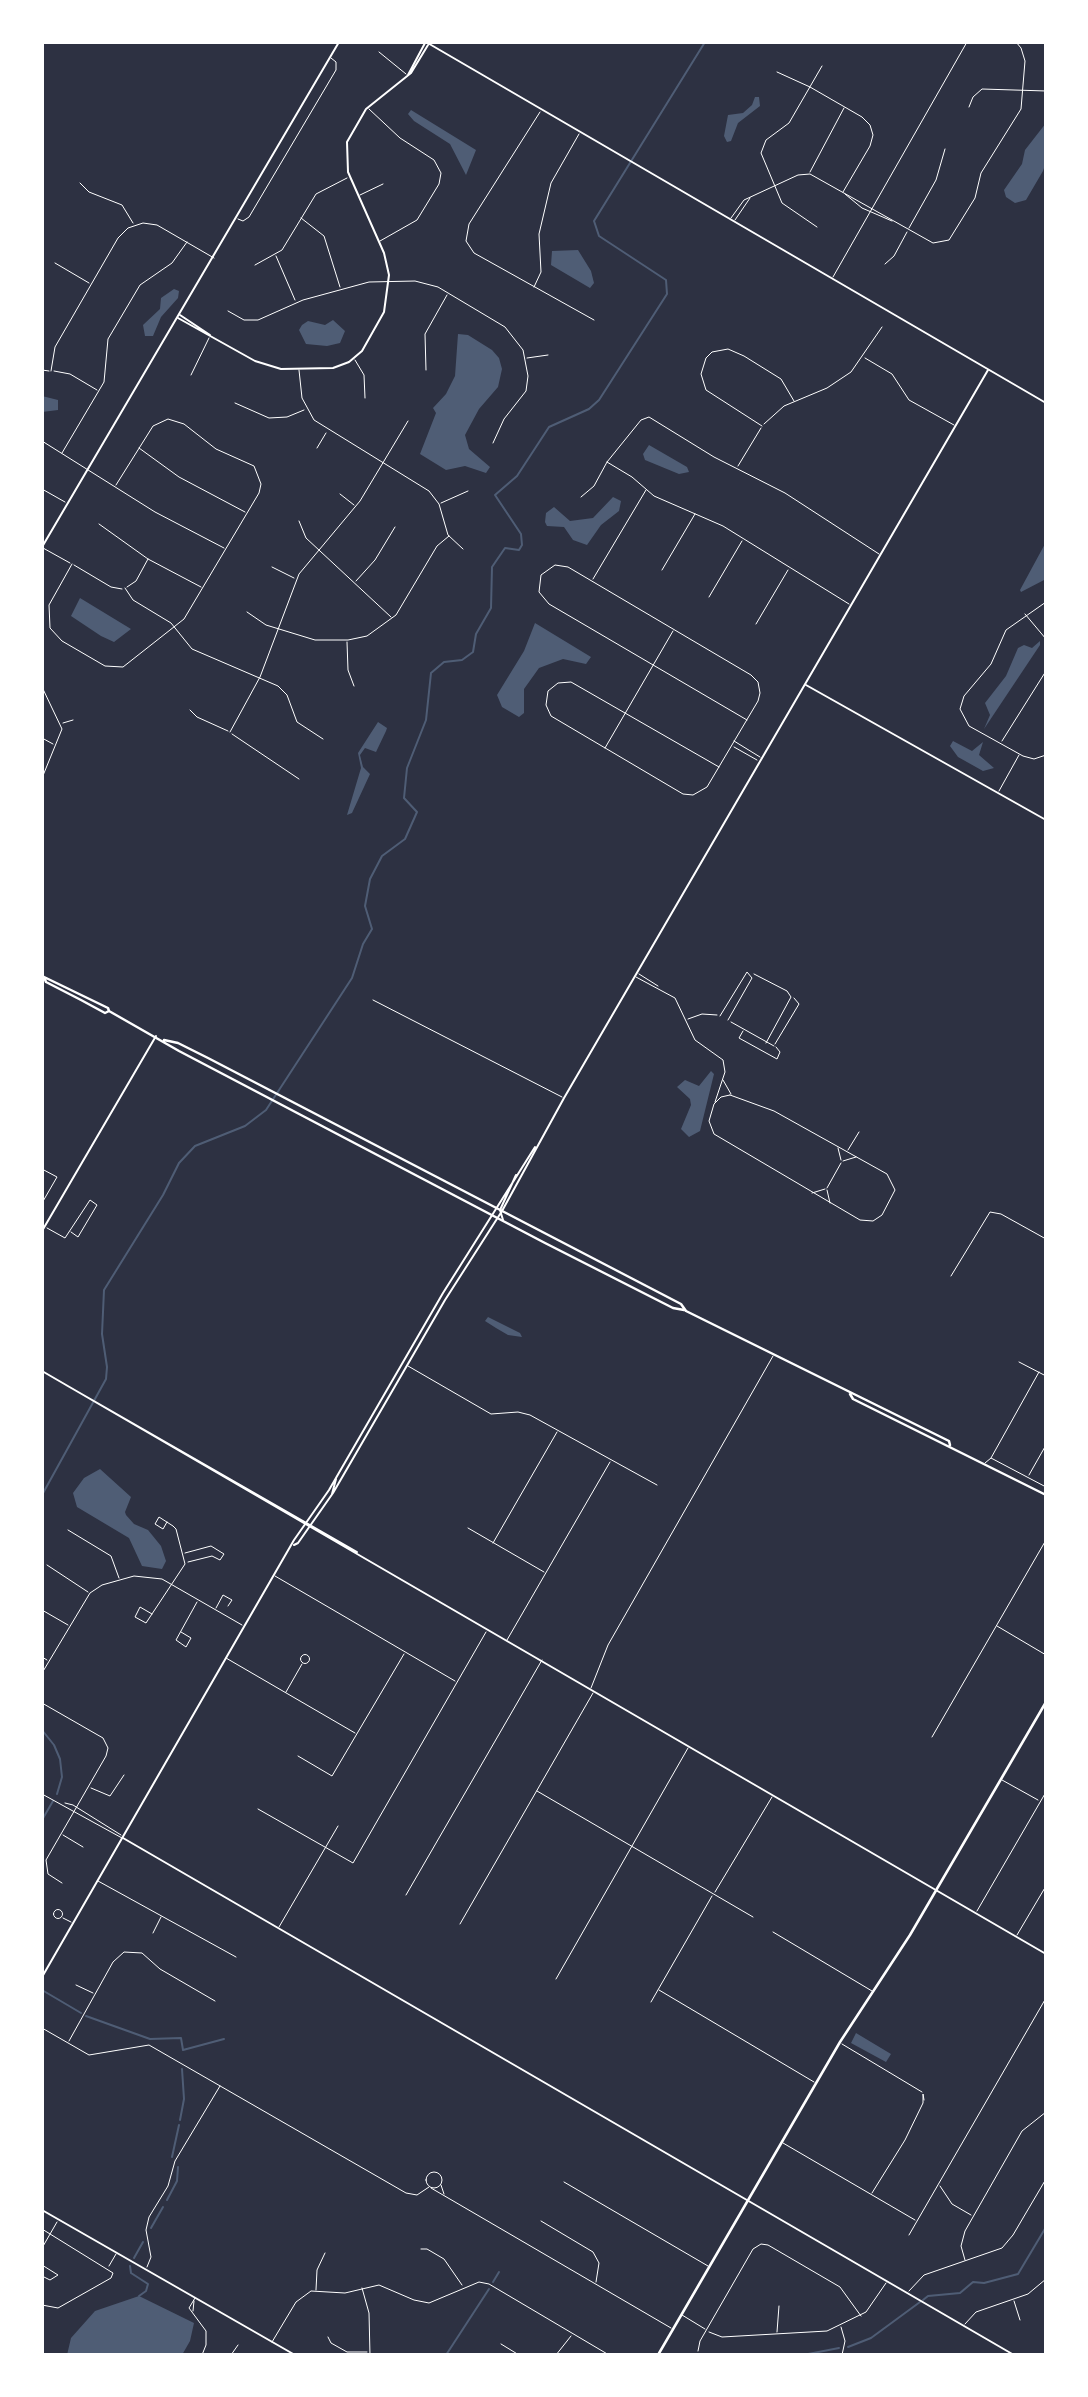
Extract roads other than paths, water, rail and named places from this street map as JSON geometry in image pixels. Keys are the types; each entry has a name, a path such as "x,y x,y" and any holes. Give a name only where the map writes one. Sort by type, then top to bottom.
{"main road":[{"path":"42,547 339,42"},
{"path":"179,317 261,364 299,370 331,368 353,359 366,345 383,315 390,281 379,241 349,177 345,158 348,141 368,107 408,76 426,43 1046,403"},
{"path":"294,1545 332,1494 499,1212 988,370"},
{"path":"805,684 1046,820"},
{"path":"43,976 492,1215"},
{"path":"42,1231 156,1036"},
{"path":"164,1040 178,1043 499,1212 681,1304 684,1310"},
{"path":"42,1977 304,1525 336,1478 492,1215 499,1212 516,1174 532,1148 536,1147"},
{"path":"492,1215 499,1212"},
{"path":"499,1212 503,1221 850,1394 853,1399 946,1447 950,1446 1046,1495"},
{"path":"42,1371 99,1407 309,1528 358,1553 1046,1954"},
{"path":"65,1385 101,1402 357,1549 358,1553"},
{"path":"850,1394 855,1393 949,1441 950,1446"},
{"path":"332,1494 336,1478"},
{"path":"658,2355 840,2042 936,1890 1046,1702"},
{"path":"122,1838 1014,2355"},
{"path":"42,2210 295,2355"}],"street":[{"path":"832,279 967,42"},
{"path":"730,219 742,202 751,196 798,175 810,174 908,230 933,243 942,243 954,235 975,198 981,173 1006,129 1020,112 1025,54 1016,42"},
{"path":"379,52 408,76"},
{"path":"236,218 243,221 249,217 336,70 336,62 330,57"},
{"path":"817,227 782,203 761,149 766,140 789,123 822,66"},
{"path":"777,72 810,87 867,122 873,135 870,146 843,192"},
{"path":"970,107 973,97 982,89 1046,91"},
{"path":"368,107 400,138 433,159 441,173 438,186 417,220 379,241"},
{"path":"810,174 844,108"},
{"path":"541,109 469,224 466,241 474,253 594,320"},
{"path":"534,288 541,272 539,234 551,183 580,132"},
{"path":"885,264 894,256 936,180 945,149"},
{"path":"255,265 275,256 318,192 349,177"},
{"path":"80,183 89,192 122,205 134,225"},
{"path":"358,196 383,184"},
{"path":"843,192 869,212 893,221"},
{"path":"734,221 751,196"},
{"path":"301,218 324,236 340,289"},
{"path":"51,371 54,348 120,236 134,225 154,224 214,258"},
{"path":"62,453 99,391 105,377 108,339 139,286 172,263 187,242"},
{"path":"275,256 296,302"},
{"path":"55,263 91,284"},
{"path":"228,311 244,320 258,320 296,302 340,289 390,281 420,281 448,293 510,330 521,345 525,358 526,391 505,417 493,443"},
{"path":"426,370 425,334 448,293"},
{"path":"737,468 762,426 776,412 794,401 817,393 845,376 863,356 882,327"},
{"path":"191,375 211,336"},
{"path":"762,426 706,390 701,374 706,358 712,352 728,349 744,356 780,379 794,401"},
{"path":"525,358 548,355"},
{"path":"863,356 892,374 909,400 956,426"},
{"path":"353,359 364,375 365,398"},
{"path":"42,370 72,375 99,391"},
{"path":"299,370 300,393 306,408 327,431 429,491 439,503 449,536 463,549"},
{"path":"235,403 269,418 288,417 306,408"},
{"path":"581,498 595,484 607,462 642,419 651,418 785,493 880,554"},
{"path":"72,564 50,602 47,612 50,628 62,641 113,669 126,666 184,619 259,493 261,484 254,466 216,449 184,424 163,420 153,426 116,485"},
{"path":"230,732 260,677 296,579 317,549 356,507 408,421"},
{"path":"317,448 327,431"},
{"path":"42,441 116,485 155,512 226,549"},
{"path":"139,448 179,477 247,513"},
{"path":"607,462 657,498 696,512 851,605"},
{"path":"42,489 67,504"},
{"path":"592,581 646,489"},
{"path":"439,503 468,491"},
{"path":"340,494 356,507"},
{"path":"662,570 696,512"},
{"path":"299,521 305,536 317,549 393,618"},
{"path":"99,524 148,559 203,588"},
{"path":"355,583 375,560 395,527"},
{"path":"247,612 266,625 319,641 347,640 371,634 393,618 438,545 449,536"},
{"path":"709,597 743,539"},
{"path":"42,547 111,587 125,588 136,581 148,559"},
{"path":"719,767 571,682 558,682 548,691 546,705 554,719 683,794 696,795 706,790 734,741 747,720 758,701 760,687 751,675 561,565 551,567 541,575 538,588 545,601 747,720"},
{"path":"272,567 296,579"},
{"path":"756,624 789,568"},
{"path":"125,588 132,600 174,628 190,648 260,677 283,690 297,722 323,739"},
{"path":"1046,601 1026,614 1003,635 991,664 962,699 960,713 969,726 1020,754 1033,759 1046,755"},
{"path":"1026,614 1046,639"},
{"path":"605,748 674,629"},
{"path":"347,640 348,670 354,686"},
{"path":"1000,743 1046,671"},
{"path":"42,687 61,723 61,733 42,778"},
{"path":"190,710 196,716 230,732 299,779"},
{"path":"61,723 73,720"},
{"path":"42,738 55,745"},
{"path":"734,741 762,758"},
{"path":"732,746 760,762"},
{"path":"998,793 1020,754"},
{"path":"720,1016 745,972 757,974 787,991 799,1004 774,1046"},
{"path":"636,975 677,1000 695,1040 722,1059 726,1090 733,1096 775,1111 891,1178 895,1190 880,1217 867,1222 812,1193 714,1134 709,1122 723,1076"},
{"path":"728,1020 752,975"},
{"path":"766,1043 792,997"},
{"path":"373,1000 564,1098"},
{"path":"686,1020 702,1014 720,1016 779,1049 777,1059 739,1038 743,1031"},
{"path":"714,1104 722,1097 733,1096"},
{"path":"847,1152 859,1132"},
{"path":"837,1147 841,1163"},
{"path":"830,1203 827,1188 841,1163 857,1157"},
{"path":"42,1169 57,1177 42,1203"},
{"path":"812,1193 827,1188"},
{"path":"43,1226 61,1237 71,1232 90,1200 97,1205 78,1237 71,1232"},
{"path":"951,1276 985,1217 993,1212 1046,1239"},
{"path":"460,1924 593,1690 608,1645 773,1356"},
{"path":"1019,1362 1046,1376"},
{"path":"407,1366 491,1414 525,1413 657,1485"},
{"path":"985,1463 991,1458 1039,1372"},
{"path":"493,1543 558,1430"},
{"path":"1028,1477 1046,1445"},
{"path":"991,1458 1046,1487"},
{"path":"507,1640 611,1460"},
{"path":"167,1522 178,1531 185,1562"},
{"path":"468,1528 546,1573"},
{"path":"68,1530 111,1556 119,1580"},
{"path":"932,1737 1046,1539"},
{"path":"152,1614 140,1607 135,1617 146,1623 152,1614 170,1584 185,1562 212,1556 220,1560 224,1554 211,1546 183,1554"},
{"path":"47,1565 90,1593"},
{"path":"42,1673 90,1593 102,1585 119,1580 148,1575 170,1584 244,1626"},
{"path":"275,1576 457,1682"},
{"path":"215,1609 223,1595 232,1600 228,1606"},
{"path":"181,1632 191,1638 186,1647 176,1640 198,1600"},
{"path":"42,1609 70,1626"},
{"path":"996,1626 1046,1655"},
{"path":"258,1809 353,1863 488,1629"},
{"path":"298,1756 332,1776 405,1652"},
{"path":"42,1657 49,1661"},
{"path":"226,1658 357,1734"},
{"path":"407,1895 542,1660"},
{"path":"285,1692 302,1664"},
{"path":"42,1703 103,1738 108,1746 106,1756 45,1866 49,1875 62,1883"},
{"path":"556,1979 689,1746"},
{"path":"89,1787 110,1796 124,1775"},
{"path":"1001,1779 1046,1805"},
{"path":"537,1791 753,1917"},
{"path":"975,1913 1046,1792"},
{"path":"42,1794 77,1807 117,1830 122,1838"},
{"path":"651,2003 773,1795"},
{"path":"62,1803 122,1838"},
{"path":"279,1927 338,1826"},
{"path":"61,1834 83,1847"},
{"path":"98,1881 236,1957"},
{"path":"1016,1937 1046,1886"},
{"path":"153,1933 163,1916"},
{"path":"62,1917 73,1923"},
{"path":"773,1932 872,1991"},
{"path":"68,2043 113,1962 124,1952 138,1951 160,1969 215,2001"},
{"path":"76,1984 95,1994"},
{"path":"658,1990 816,2083"},
{"path":"909,2235 1046,1998"},
{"path":"42,2028 93,2055 149,2045 406,2193 413,2196 441,2185"},
{"path":"840,2042 923,2094 924,2100 902,2147 872,2194"},
{"path":"146,2269 152,2257 146,2230 149,2217 168,2186 177,2158 220,2085"},
{"path":"965,2261 962,2241 973,2216 1022,2131 1046,2112"},
{"path":"782,2142 918,2221"},
{"path":"421,2192 428,2174 436,2172 442,2178 441,2185 445,2196"},
{"path":"908,2293 924,2275 992,2253 1006,2244 1046,2179"},
{"path":"425,2181 430,2188 673,2329"},
{"path":"564,2182 710,2267"},
{"path":"938,2185 944,2189 952,2204 973,2216"},
{"path":"42,2248 58,2220"},
{"path":"541,2221 596,2255 599,2266 596,2284"},
{"path":"42,2229 113,2272 112,2277 53,2309 42,2305"},
{"path":"698,2351 706,2330 753,2249 759,2245 768,2245 840,2287 861,2316"},
{"path":"421,2249 442,2258 463,2287"},
{"path":"108,2268 117,2253"},
{"path":"316,2290 316,2274 325,2253"},
{"path":"42,2265 58,2275 50,2280 42,2276"},
{"path":"963,2326 976,2312 1032,2292 1046,2279"},
{"path":"681,2315 719,2337 822,2332 861,2316 875,2302 887,2281"},
{"path":"272,2342 296,2302 316,2290 345,2293 382,2285 414,2301 429,2303 477,2282 486,2283 609,2355"},
{"path":"328,2337 331,2343 350,2353 369,2353 369,2314 362,2288"},
{"path":"195,2299 189,2305 206,2333 202,2355"},
{"path":"192,2313 195,2299"},
{"path":"1014,2299 1020,2320"},
{"path":"777,2334 779,2306"},
{"path":"840,2325 845,2339 842,2355"},
{"path":"556,2355 572,2334"},
{"path":"501,2344 519,2355"},
{"path":"231,2355 238,2345"}],"water":[{"path":"755,97 759,97 760,106 738,123 731,141 727,142 724,136 728,115 743,113 752,105"},
{"path":"411,110 476,150 466,175 450,144 414,121 408,114"},
{"path":"1046,123 1046,162 1043,171 1026,200 1015,203 1006,197 1004,190 1022,164 1025,150"},
{"path":"578,250 591,271 594,283 590,288 551,265 552,251"},
{"path":"174,289 179,291 178,298 161,317 153,336 145,336 143,325 160,309 161,298"},
{"path":"333,320 345,331 340,343 327,346 306,344 299,330 302,325 308,321 325,325"},
{"path":"458,334 468,335 492,350 499,358 502,369 498,387 479,409 465,435 469,449 490,467 486,473 465,466 446,470 420,454 436,413 433,408 446,394 455,376"},
{"path":"42,396 58,400 58,410 42,412"},
{"path":"649,445 687,467 689,472 679,474 645,460 643,454"},
{"path":"613,497 621,501 619,511 601,525 587,545 573,540 564,527 547,526 545,522 546,513 554,507 570,521 593,518"},
{"path":"1046,542 1046,579 1021,592 1020,590"},
{"path":"80,598 131,629 114,642 101,636 71,616"},
{"path":"535,623 591,657 586,664 563,659 539,668 524,689 524,713 519,717 502,707 497,695 524,651"},
{"path":"1040,641 1040,645 984,729 990,715 985,703 1006,676 1018,648 1024,645 1032,648"},
{"path":"378,722 387,728 386,731 376,752 365,748 360,755 363,767 370,774 352,813 347,815 361,768 358,753"},
{"path":"953,741 972,751 983,742 979,755 994,768 983,771 958,757 950,746"},
{"path":"711,1071 714,1074 700,1131 689,1137 681,1129 691,1105 690,1099 677,1087 685,1080 699,1086"},
{"path":"488,1317 520,1333 522,1337 508,1335 496,1328 485,1321"},
{"path":"100,1469 131,1497 126,1515 134,1524 148,1530 161,1546 166,1561 162,1569 142,1566 129,1538 77,1507 73,1493 84,1478"},
{"path":"856,2033 891,2054 886,2062 851,2043"},
{"path":"139,2296 194,2323 190,2341 182,2355 67,2355 71,2338 95,2311"}],"waterway":[{"path":"42,1495 106,1379 102,1334 104,1290 163,1195 179,1163 195,1146 245,1126 266,1110 352,978 363,944 372,929 365,906 370,879 382,856 405,839 417,812 404,798 407,768 426,720 431,673 444,662 462,660 473,652 476,634 491,608 492,567 505,548 519,550 522,545 521,534 495,495 517,476 549,427 589,409 599,400 667,294 666,280 599,236 594,221 705,42"},
{"path":"42,1730 54,1745 60,1759 62,1777 57,1794"},
{"path":"42,1820 53,1801"},
{"path":"42,1990 81,2013"},
{"path":"86,2016 150,2039 181,2038 183,2050 224,2039"},
{"path":"180,2120 184,2099 182,2069"},
{"path":"172,2157 179,2125"},
{"path":"167,2200 177,2181 178,2167"},
{"path":"151,2228 163,2207"},
{"path":"923,2300 928,2296 960,2293 973,2282 984,2283 1018,2274 1046,2227"},
{"path":"134,2258 143,2242"},
{"path":"130,2266 131,2273 148,2284 146,2291 139,2296"},
{"path":"493,2282 499,2272"},
{"path":"446,2355 489,2289"},
{"path":"848,2347 871,2338 920,2302"},
{"path":"803,2355 839,2348"}]}
